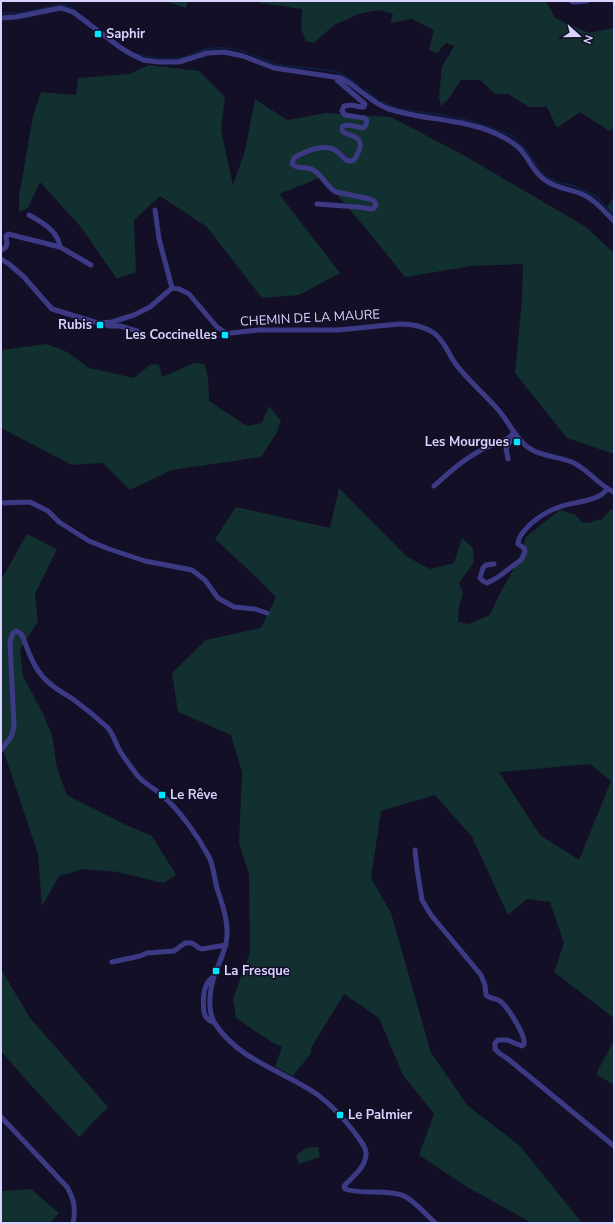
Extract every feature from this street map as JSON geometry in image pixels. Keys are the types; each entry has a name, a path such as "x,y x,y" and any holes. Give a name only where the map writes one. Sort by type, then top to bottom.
{"street":[{"path":"571,1 587,1"},
{"path":"1,18 61,8 73,12 121,48 143,60 179,62 207,53 224,52 243,56 274,68 337,77 349,82 378,104 386,108 460,123 500,135 520,150 545,181 591,198 614,221"},
{"path":"317,204 372,209 376,207 374,201 370,199 331,190 314,170 304,167 296,167 292,164 294,158 297,156 316,148 332,148 339,152 348,161 354,160 359,152 361,144 360,140 344,133 342,128 343,126 349,125 363,128 366,125 367,120 364,118 345,115 342,111 344,106 347,105 364,107 365,104 337,80 337,77"},
{"path":"1,259 23,276 52,308 98,323 112,322 134,315 150,307 172,288 159,239 155,210"},
{"path":"29,215 48,227 60,247"},
{"path":"1,250 6,247 6,236 8,234 60,247 91,265"},
{"name":"CHEMIN DE LA MAURE","path":"172,288 179,289 189,294 217,327 226,333 259,330 338,330 399,324 416,326 430,331 442,341 455,363 500,412 515,434 525,445 532,450 579,466 607,489 614,492"},
{"path":"104,323 109,326 120,326 137,331"},
{"path":"508,459 506,448 515,434"},
{"path":"434,486 457,466 474,454 505,441 515,434"},
{"path":"494,564 486,565 482,568 480,578 486,583 493,580 522,559 525,552 524,548 518,544 518,540 530,523 538,517 562,506 597,497 604,493 607,489"},
{"path":"1,503 30,502 48,511 59,522 89,541 145,561 192,570 204,580 218,598 234,607 255,609 267,613"},
{"path":"1,750 11,737 14,727 10,668 10,642 16,631 22,635 31,658 45,679 108,728 114,735 120,751 135,773 171,804 201,843 212,864 217,887 227,919 225,951 214,976 210,1005 214,1023 242,1052 309,1089 323,1099 335,1110 356,1135 366,1154 360,1169 344,1186 345,1189 353,1191 392,1193 404,1196 435,1223"},
{"path":"415,850 422,900 431,915 480,975 486,995 501,1002 514,1019 525,1039 522,1046 507,1040 498,1040 495,1043 495,1049 614,1146"},
{"path":"112,962 147,953 174,951 185,943 192,944 202,949 226,945"},
{"path":"1,1117 67,1187 72,1195 75,1206 73,1223"}],"green space":[{"path":"165,1 188,1 186,8"},
{"path":"261,1 546,1 555,18 589,33 614,28 614,127 609,131 580,112 557,128 547,107 529,107 508,94 495,94 480,80 461,80 450,97 441,106 439,97 442,67 454,46 446,43 437,53 429,50 434,30 412,19 390,23 393,14 379,10 359,14 334,25 314,43 306,41 301,29 302,9 260,3"},
{"path":"149,65 199,71 225,97 221,130 233,185 245,151 255,99 287,120 326,113 391,117 465,156 586,227 614,253 614,454 567,438 515,373 522,299 523,264 471,266 405,277 322,177 279,194 340,273 299,295 262,298 207,227 160,196 134,220 136,272 117,279 80,226 40,182 28,208 19,212 19,197 33,116 41,92 76,95 78,78 129,74"},
{"path":"614,197 614,215 607,207"},
{"path":"47,344 67,352 89,368 134,378 151,364 159,365 162,377 195,363 204,364 208,377 209,401 247,426 262,423 269,406 281,421 276,434 261,457 172,470 130,490 103,463 72,465 1,428 1,350"},
{"path":"339,488 406,556 430,569 454,563 462,538 473,548 474,562 459,583 463,594 459,606 458,622 469,624 490,615 518,561 526,537 560,510 574,514 582,522 587,523 602,519 611,509 614,512 614,1018 554,972 564,943 550,902 527,899 508,915 472,837 435,795 381,811 371,878 391,913 431,1053 468,1106 520,1146 582,1223 532,1223 467,1187 419,1155 434,1114 403,1075 379,1018 344,994 311,1048 311,1053 293,1076 275,1067 282,1047 273,1043 236,1018 233,999 250,953 249,873 239,844 242,772 231,735 178,712 172,673 206,640 261,628 276,597 215,539 236,507 330,528","holes":["590,764 611,781 579,860 540,835 499,772"]},
{"path":"27,534 57,549 35,594 38,621 20,649 23,676 52,735 57,768 67,795 124,824 152,836 176,875 163,883 118,872 84,869 59,876 42,906 38,854 3,749 1,750 1,580"},
{"path":"1,969 30,1018 108,1107 79,1137 1,1051"},
{"path":"614,1040 614,1085 596,1074"},
{"path":"318,1147 320,1157 299,1164 296,1155 307,1148"},
{"path":"31,1189 59,1213 50,1223 1,1223 1,1191"}],"waterway":[{"path":"1,13 22,13 58,5 65,5 72,8 91,22"},
{"path":"137,54 148,57 174,59 185,57 206,49 218,48 237,49 248,53"},
{"path":"252,54 274,64 338,72 359,85"},
{"path":"365,89 377,99"},
{"path":"382,102 399,109 471,121 512,136 525,149 545,176 555,181 574,186 597,197 614,216"}],"place":[{"name":"Saphir","path":"98,34"},
{"name":"Rubis","path":"100,325"},
{"name":"Les Coccinelles","path":"225,335"},
{"name":"Les Mourgues","path":"517,442"},
{"name":"Le Rêve","path":"162,795"},
{"name":"La Fresque","path":"216,971"},
{"name":"Le Palmier","path":"340,1115"}]}
